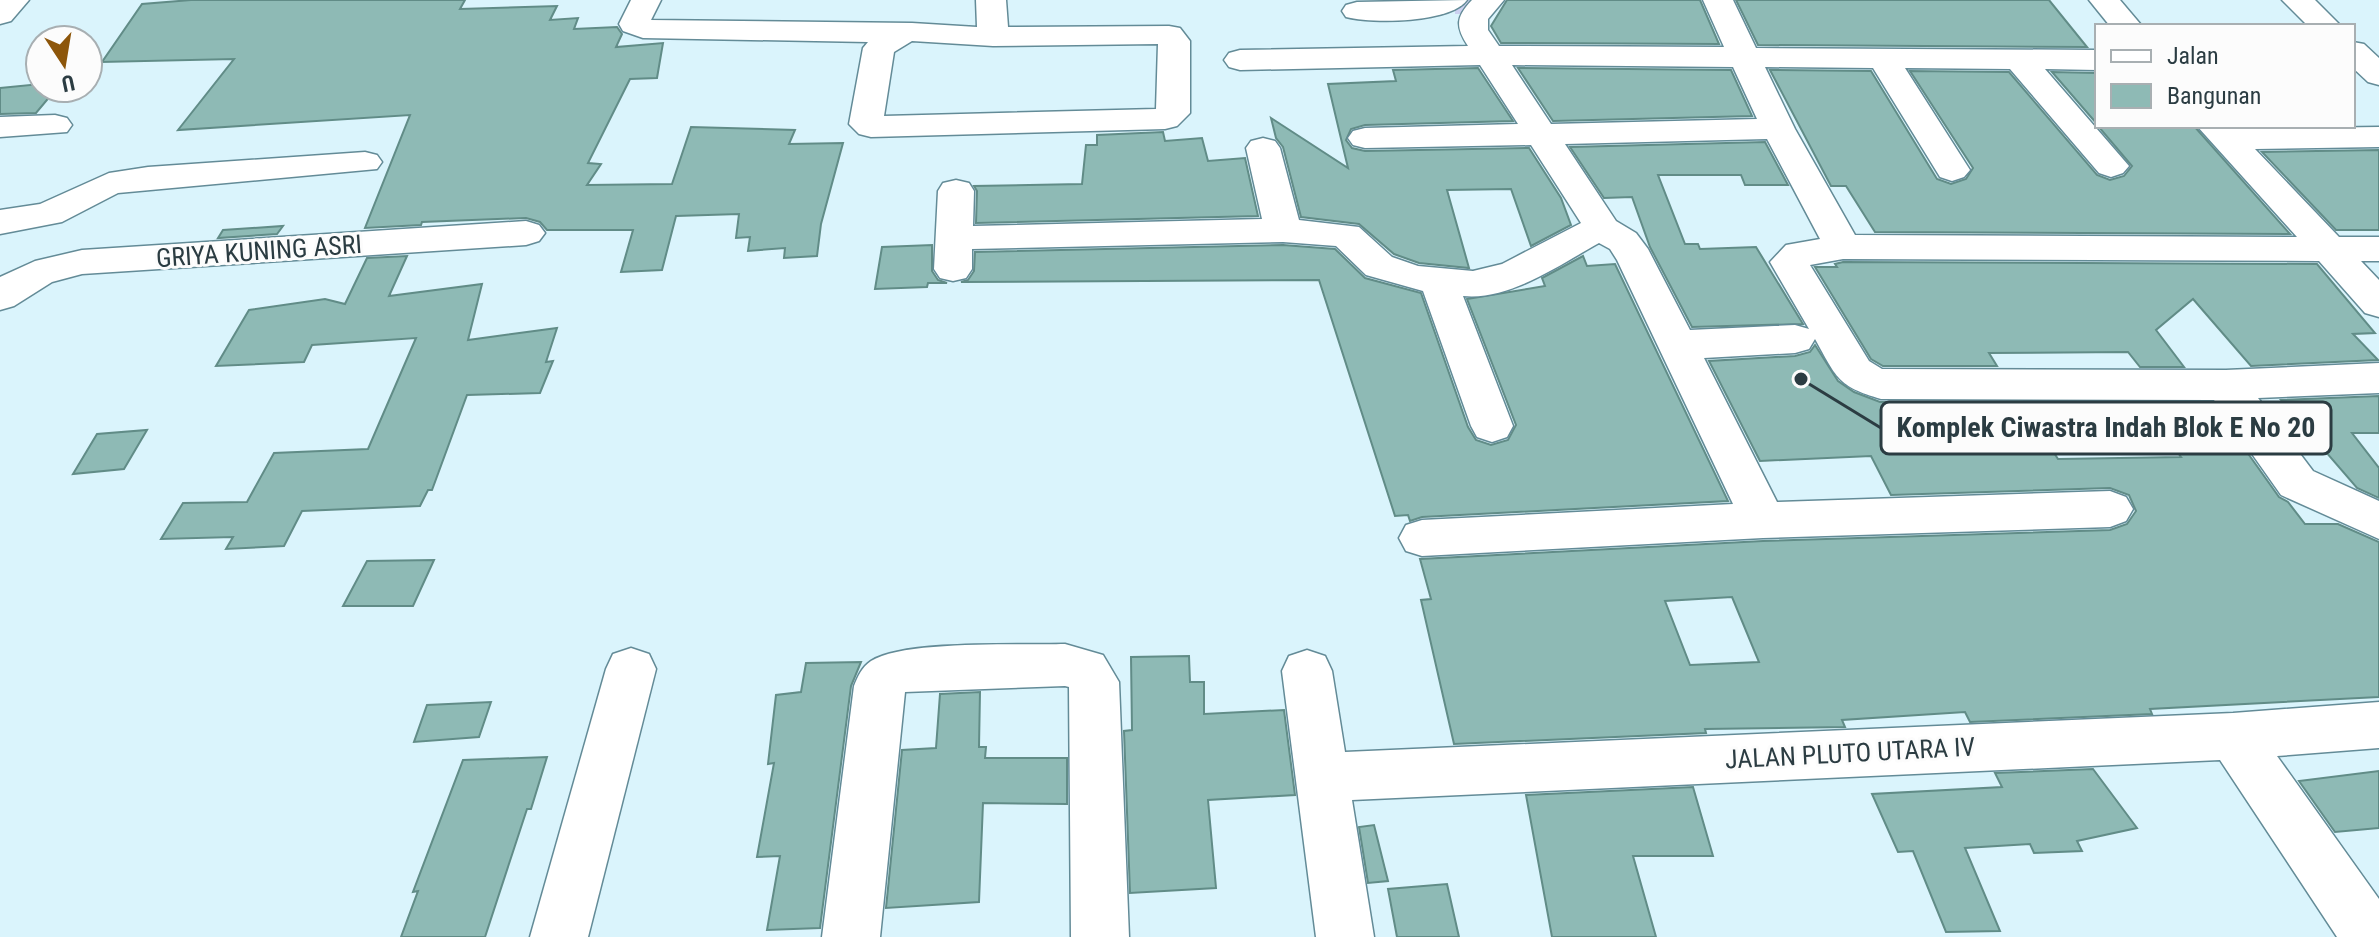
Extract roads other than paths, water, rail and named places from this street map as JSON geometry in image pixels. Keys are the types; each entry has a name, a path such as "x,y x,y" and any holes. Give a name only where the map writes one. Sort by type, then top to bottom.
{"street":[{"path":"0,15 14,0"},
{"path":"646,0 634,24 636,27 726,29 723,43 731,47 993,37 1166,24 1174,41 1173,113 1165,119 871,127 866,124 889,41"},
{"path":"991,0 993,37"},
{"path":"1357,11 1421,10 1452,0"},
{"path":"1489,0 1473,17 1473,30 1538,132 1609,232 1623,241 1635,258 1763,520"},
{"path":"1718,0 1778,129 1843,247"},
{"path":"2104,0 2125,24"},
{"path":"2297,0 2324,24"},
{"path":"1240,60 1487,55 2095,60"},
{"path":"1882,57 1952,170"},
{"path":"2019,59 2111,166"},
{"path":"0,127 55,125"},
{"path":"1365,138 1778,129"},
{"path":"2220,133 2379,137"},
{"path":"2220,133 2379,304"},
{"path":"1263,148 1283,230"},
{"path":"0,222 49,214 109,184 365,162"},
{"path":"956,191 954,253 1283,230 1346,235 1379,266 1415,278 1473,284 1514,274 1588,233 1660,234"},
{"name":"GRIYA KUNING ASRI","path":"0,297 32,275 55,266 82,262 526,233"},
{"path":"2379,249 1843,247 1793,256 1789,262 1854,371 1865,379 1881,384 2226,385 2379,378"},
{"path":"1439,282 1492,426"},
{"path":"1678,345 1795,339"},
{"path":"2226,385 2297,483 2379,521"},
{"path":"1422,538 1763,520 2110,509"},
{"path":"851,937 879,686 900,670 1035,666 1082,666 1089,671 1094,682 1100,937"},
{"path":"559,937 631,669"},
{"path":"1307,671 1345,937"},
{"name":"JALAN PLUTO UTARA IV","path":"1321,777 2233,736 2379,725"},
{"path":"2233,736 2371,937"}],"waterway":[{"path":"1458,12 1471,0"}],"place":[{"name":"Komplek Ciwastra Indah Blok E No 20","path":"1801,379"}]}
